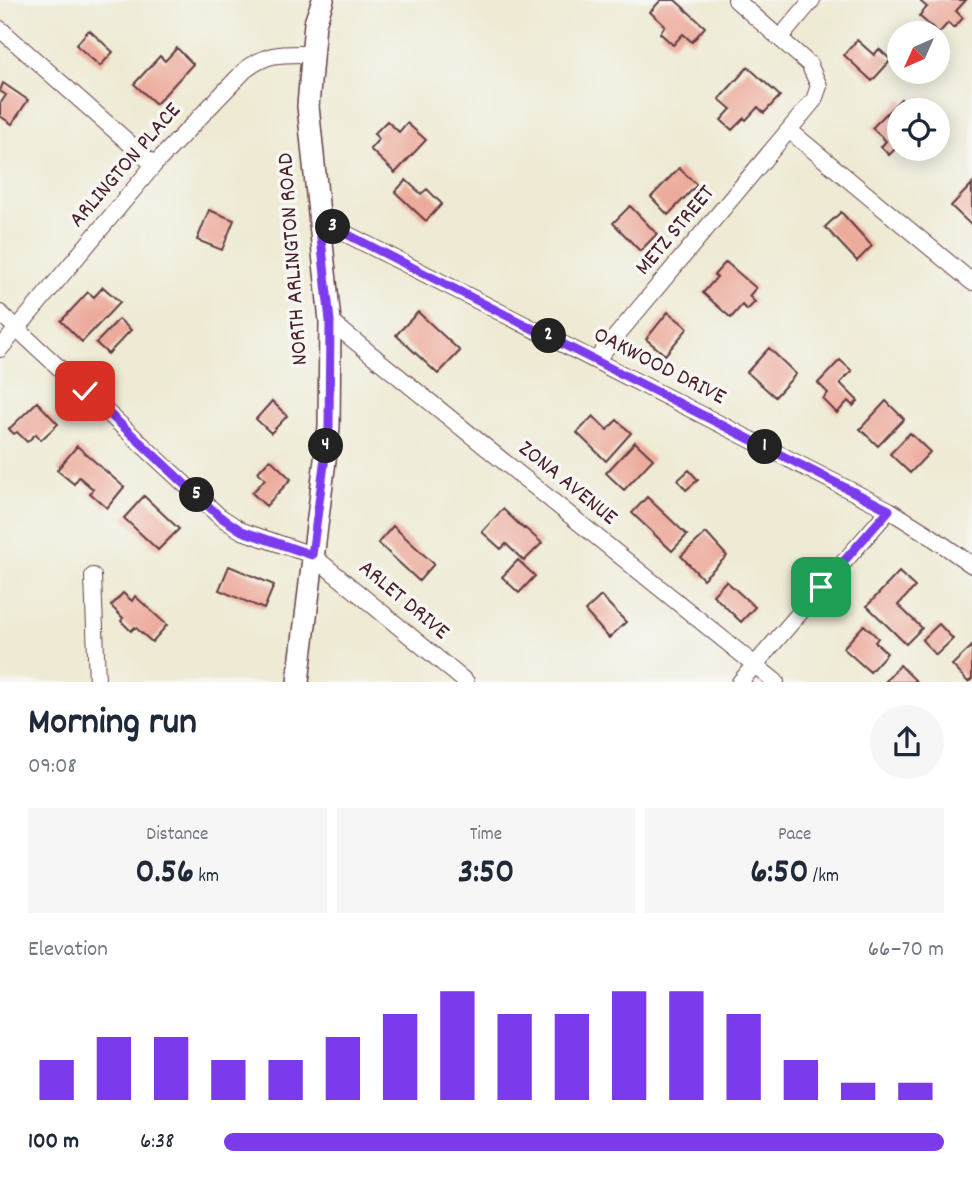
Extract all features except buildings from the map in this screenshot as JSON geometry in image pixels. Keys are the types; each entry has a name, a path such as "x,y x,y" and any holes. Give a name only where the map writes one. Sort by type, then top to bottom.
{"main road":[{"name":"NORTH ARLINGTON ROAD","path":"298,681 329,427 330,321 308,106 315,23 323,0"}],"street":[{"path":"736,0 780,38 813,0"},
{"path":"0,29 154,165"},
{"name":"METZ STREET","path":"596,360 814,100 819,86 808,64 780,38"},
{"name":"ARLINGTON PLACE","path":"0,349 154,165 245,70 270,55 311,54"},
{"path":"790,131 972,282"},
{"name":"OAKWOOD DRIVE","path":"319,220 889,510 972,565"},
{"path":"0,313 219,516 242,531 312,555"},
{"name":"ZONA AVENUE","path":"330,321 776,681"},
{"path":"740,681 889,510"},
{"name":"ARLET DRIVE","path":"312,555 466,681"},
{"path":"93,576 97,681"}],"route":[{"path":"85,391 219,516 242,531 312,555 329,427 330,321 319,220 889,510 821,587"}]}
